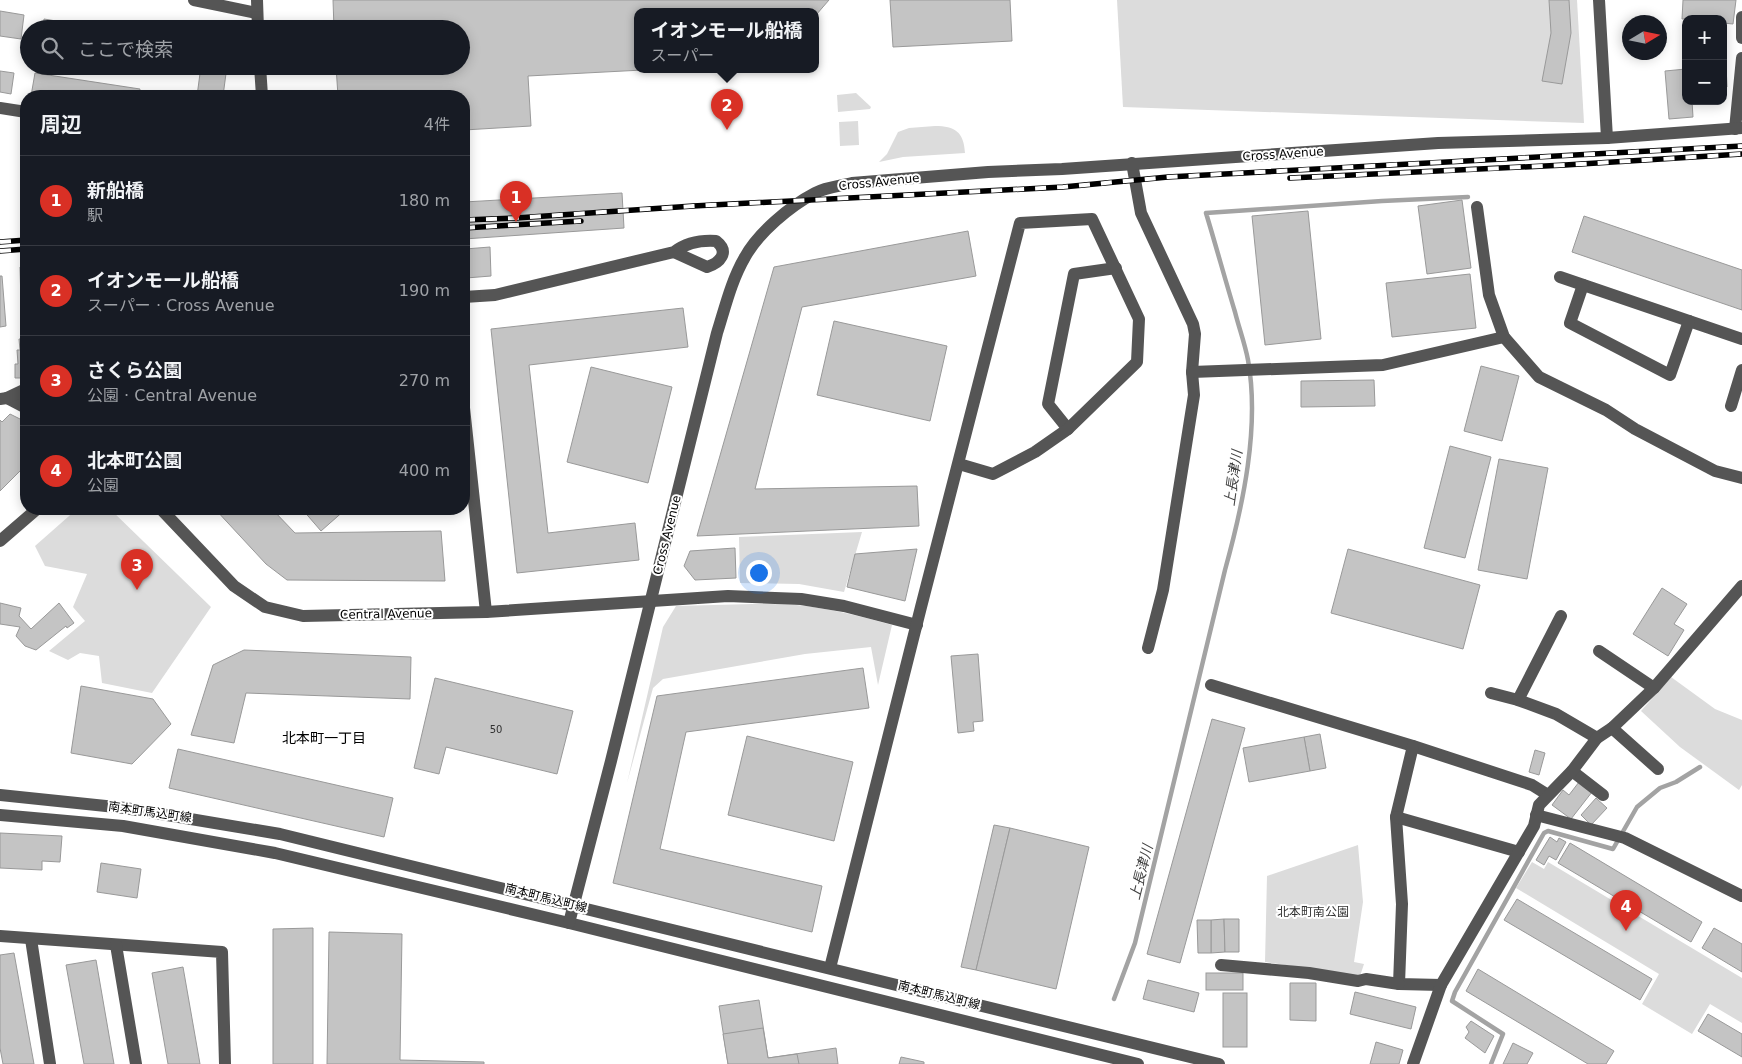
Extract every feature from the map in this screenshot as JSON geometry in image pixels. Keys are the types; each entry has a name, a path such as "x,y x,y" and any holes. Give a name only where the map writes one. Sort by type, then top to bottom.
{"street":[{"path":"194,0 257,6 258,20"},
{"path":"1599,0 1607,138"},
{"path":"1742,17 1742,38"},
{"path":"1738,129 1742,58"},
{"path":"261,75 262,90"},
{"path":"0,108 20,111"},
{"name":"Cross Avenue","path":"569,922 717,333 735,277 745,257 767,229 780,217 815,193 843,185 906,178 1438,143 1607,138 1738,129"},
{"path":"1132,164 1141,213 1193,324 1195,334 1192,372 1194,395 1163,590 1148,648"},
{"path":"1477,207 1489,295 1504,337 1539,377 1606,410 1635,429 1715,471 1742,478"},
{"path":"830,968 958,464 1006,281 1020,223 1092,219 1139,319 1137,362 1068,429 1035,452 993,474 958,464"},
{"path":"470,297 496,295 674,252"},
{"path":"1068,429 1048,404 1074,274 1116,268"},
{"path":"1560,277 1742,339"},
{"path":"1583,285 1570,322 1670,375 1690,321"},
{"path":"1192,372 1383,365 1504,337"},
{"path":"1731,406 1742,370"},
{"path":"4,399 20,392"},
{"path":"4,399 20,406"},
{"path":"470,464 486,612"},
{"path":"0,541 30,515"},
{"name":"Central Avenue","path":"167,515 234,586 265,606 303,616 486,612 728,596 801,599 844,606 917,625"},
{"path":"1413,1064 1441,985 1534,826 1538,805 1572,771 1597,738 1612,728 1654,688 1742,586"},
{"path":"1518,700 1561,616"},
{"path":"1599,651 1654,688"},
{"path":"1211,685 1413,746 1532,785 1548,795"},
{"path":"1490,694 1518,700 1556,714 1597,738"},
{"path":"1612,728 1658,769"},
{"path":"1399,984 1402,904 1396,817 1413,746"},
{"path":"1572,771 1603,795"},
{"name":"南本町馬込町線","path":"0,795 125,808 280,834 1219,1064"},
{"path":"123,826 125,808"},
{"name":"南本町馬込町線","path":"0,814 123,826 276,853 569,922 1138,1064"},
{"path":"1536,816 1625,838 1740,891"},
{"path":"1396,817 1519,852"},
{"path":"276,853 280,834"},
{"path":"0,936 222,952 226,1064"},
{"path":"31,939 50,1064"},
{"path":"116,944 136,1064"},
{"path":"1221,965 1309,973 1358,981 1366,979 1399,984 1441,985"}],"green space":[{"path":"1117,0 1577,0 1584,123 1123,107"},
{"path":"856,93 871,107 870,109 838,112 837,95"},
{"path":"858,121 859,145 840,146 839,122"},
{"path":"948,127 957,132 963,140 965,153 903,157 879,162 887,154 898,132 909,128"},
{"path":"70,515 116,515 211,607 152,693 102,683 99,656 80,653 68,660 49,651 85,621 73,607 87,574 45,566 35,546"},
{"path":"862,532 844,592 799,584 740,583 739,537"},
{"path":"796,605 820,608 892,625 878,685 871,647 805,654 663,679 653,688 627,783 663,627 676,606"},
{"path":"1671,677 1715,709 1742,720 1742,785 1739,790 1680,747 1641,711"},
{"name":"北本町南公園","path":"1358,845 1363,902 1354,962 1364,964 1360,976 1265,962 1267,876"},
{"path":"1532,862 1544,869 1548,862 1742,978 1742,1023 1710,1004 1692,1034 1642,1004 1659,974 1516,888"}],"building":[{"path":"333,0 829,0 819,12 819,8 634,8 634,70 528,76 531,126 470,130 470,90 338,90 337,75 470,75 470,20 334,20"},
{"path":"890,0 1010,0 1012,41 893,47"},
{"path":"1549,0 1569,0 1571,33 1562,84 1542,81 1551,33"},
{"path":"1683,0 1736,0 1733,24 1727,23 1727,15 1682,15"},
{"path":"0,11 24,15 23,20 20,20 20,39 0,36"},
{"path":"1682,69 1682,105 1692,105 1693,117 1669,119 1665,71"},
{"path":"0,71 14,73 11,94 0,92"},
{"path":"35,75 48,75 140,89 140,90 32,90"},
{"path":"200,75 226,75 224,90 198,90"},
{"path":"622,193 624,228 470,239 470,202"},
{"path":"1462,200 1471,268 1427,274 1418,206"},
{"path":"1308,211 1321,339 1265,345 1252,216"},
{"path":"1584,216 1742,270 1742,310 1572,252"},
{"path":"968,231 976,276 802,307 755,489 917,486 919,526 697,536 774,267"},
{"path":"490,247 491,276 470,278 470,249"},
{"path":"1470,274 1476,328 1392,337 1386,283"},
{"path":"0,276 2,276 6,326 0,327"},
{"path":"683,308 688,347 529,365 548,533 635,523 639,560 517,573 491,329"},
{"path":"834,321 947,346 930,421 817,395"},
{"path":"17,350 20,350 20,378 15,378 15,364 18,364"},
{"path":"1481,366 1519,376 1502,441 1464,431"},
{"path":"591,367 672,387 648,483 567,462"},
{"path":"1374,380 1375,406 1301,407 1301,381"},
{"path":"10,414 20,419 20,471 0,491 0,420 2,422"},
{"path":"1450,446 1491,457 1465,558 1424,548"},
{"path":"1499,459 1548,468 1527,579 1478,570"},
{"path":"221,515 278,515 295,533 441,531 445,581 287,580 266,564"},
{"path":"307,515 339,515 321,531"},
{"path":"735,548 736,578 695,580 684,566 690,551"},
{"path":"917,549 905,601 847,587 855,554"},
{"path":"1348,549 1480,585 1463,649 1331,613"},
{"path":"1662,588 1687,604 1674,624 1684,630 1668,656 1633,634"},
{"path":"0,603 21,608 19,616 31,629 59,603 74,623 67,628 66,626 36,650 25,646 16,636 20,627 0,624"},
{"path":"244,650 411,657 410,699 246,693 234,743 191,735 213,665"},
{"path":"978,654 983,721 973,722 974,731 958,733 951,656"},
{"path":"863,668 869,708 686,732 660,849 822,886 812,932 613,883 657,696"},
{"path":"435,678 573,711 557,774 446,747 439,774 414,768"},
{"path":"81,686 153,699 171,724 132,764 71,753"},
{"path":"1212,719 1245,728 1180,963 1147,954"},
{"path":"1320,734 1326,768 1310,771 1304,737"},
{"path":"747,736 853,762 834,841 728,815"},
{"path":"1304,737 1310,771 1249,782 1243,748"},
{"path":"178,749 393,798 384,837 169,788"},
{"path":"1535,750 1545,753 1539,775 1529,772"},
{"path":"1579,782 1592,792 1571,819 1552,805 1563,790 1569,795"},
{"path":"1596,798 1607,808 1591,825 1581,815"},
{"path":"994,825 1010,828 976,970 961,967"},
{"path":"1010,828 1089,847 1056,989 976,970"},
{"path":"0,833 62,836 60,862 42,861 42,870 0,868"},
{"path":"1550,837 1557,842 1559,838 1566,842 1556,860 1549,856 1544,865 1536,860"},
{"path":"1570,843 1702,922 1691,942 1558,863"},
{"path":"101,863 141,869 137,898 97,892"},
{"path":"1517,899 1652,979 1640,1000 1504,920"},
{"path":"1224,919 1225,952 1211,953 1211,920"},
{"path":"1224,919 1239,919 1239,952 1225,952"},
{"path":"1197,920 1211,920 1211,953 1198,953"},
{"path":"313,928 313,1064 273,1064 273,929"},
{"path":"1714,928 1742,944 1742,972 1702,948"},
{"path":"329,932 402,934 400,1060 484,1062 484,1064 327,1064"},
{"path":"14,953 34,1064 3,1064 0,1048 0,955"},
{"path":"96,960 114,1064 84,1064 66,965"},
{"path":"183,967 200,1064 168,1064 152,973"},
{"path":"1478,969 1614,1051 1606,1064 1588,1064 1466,991"},
{"path":"1206,973 1243,973 1243,990 1206,990"},
{"path":"1148,980 1199,993 1194,1012 1143,999"},
{"path":"1290,983 1316,983 1316,1021 1290,1020"},
{"path":"1355,992 1416,1007 1411,1029 1350,1014"},
{"path":"1223,993 1247,993 1247,1047 1223,1047"},
{"path":"759,1000 768,1058 836,1048 838,1064 728,1064 719,1006"},
{"path":"1708,1014 1742,1034 1742,1057 1698,1031"},
{"path":"1471,1021 1494,1036 1485,1053 1465,1038 1469,1032 1466,1027"},
{"path":"763,1028 768,1058 797,1054 799,1064 728,1064 723,1034"},
{"path":"1376,1042 1403,1050 1399,1064 1370,1064"},
{"path":"1513,1043 1533,1053 1527,1064 1503,1064"},
{"path":"901,1057 924,1062 924,1064 899,1064"}],"waterway":[{"name":"上長津川","path":"1114,999 1135,943 1238,519 1248,466 1252,412 1248,360 1206,213 1468,197"},
{"path":"1491,1064 1503,1034 1452,1001 1455,992 1544,833 1548,831 1613,849 1637,807 1660,788 1676,782 1700,767"}],"railway":[{"path":"470,220 1063,187 1168,177 1742,146"},
{"path":"1290,178 1565,165 1742,154"},
{"path":"470,228 581,221"},
{"path":"0,242 20,240"},
{"path":"0,251 20,249"}],"place":[{"name":"イオンモール船橋","path":"727,130"},
{"name":"新船橋","path":"516,222"},
{"name":"さくら公園","path":"137,590"},
{"name":"北本町公園","path":"1626,931"}],"district":[{"name":"北本町一丁目","path":"324,738"}]}
